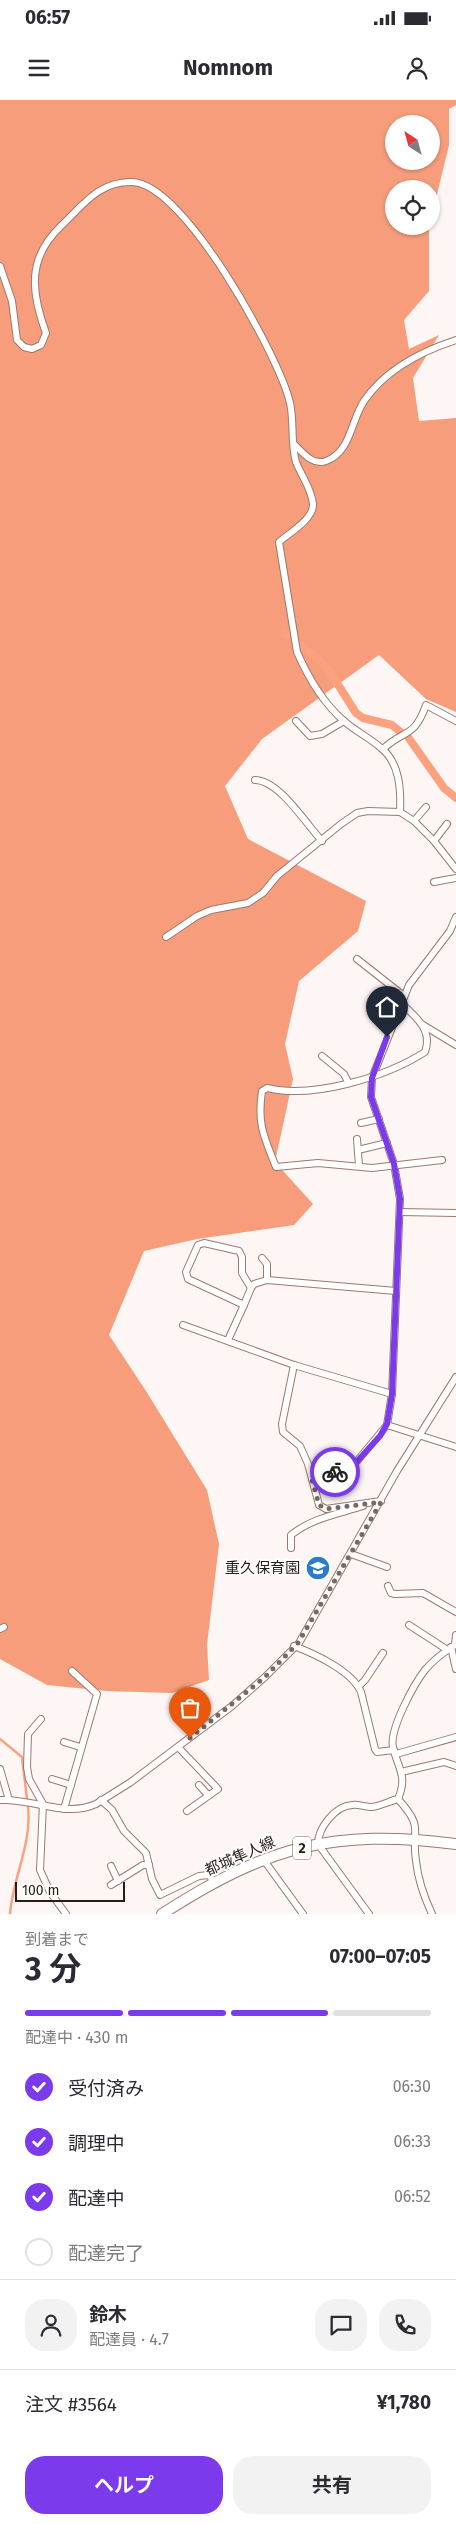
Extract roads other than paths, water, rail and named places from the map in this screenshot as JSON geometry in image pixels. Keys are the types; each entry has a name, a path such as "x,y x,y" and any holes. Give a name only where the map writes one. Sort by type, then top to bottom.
{"main road":[{"name":"都城隼人線","path":"166,1913 214,1882 263,1859 318,1844 350,1839 416,1839 456,1844"}],"street":[{"path":"0,266 12,301 17,340 24,347 32,349 41,346 46,333 41,319 34,270 41,251 52,235 98,190 132,182 150,187 175,206 199,233 222,268 279,370 290,401 291,433 296,460 313,504 310,516 279,542 286,576 289,615 297,652 303,666 326,703 344,721 383,749 400,782 400,812"},
{"path":"294,444 315,462 325,462 335,456 343,448 363,402 392,372 419,355 456,340"},
{"path":"383,749 411,732 422,718 426,705 456,721"},
{"path":"296,721 310,736 322,734 344,721"},
{"path":"255,780 261,780 274,787 322,841"},
{"path":"414,821 426,807"},
{"path":"166,937 204,913 248,903 263,893 277,876 357,813 368,810 400,812 414,821 434,841 456,869"},
{"path":"434,841 448,824"},
{"path":"434,882 456,878"},
{"path":"312,1480 353,1466 380,1436 387,1424 392,1394 400,1212 394,1164 371,1097 372,1078 409,985 450,931 456,917"},
{"path":"357,959 404,996"},
{"path":"401,1003 423,1025 456,1045"},
{"path":"423,1025 428,1043 425,1052 387,1073 372,1078 307,1091 285,1092 268,1088 262,1091 259,1113 261,1126 276,1167 318,1163 372,1168 442,1160"},
{"path":"322,1056 344,1074 348,1082"},
{"path":"361,1123 379,1119"},
{"path":"357,1139 359,1166"},
{"path":"358,1150 387,1143"},
{"path":"400,1212 456,1213"},
{"path":"244,1305 188,1279 186,1272 198,1245 204,1243 239,1251 242,1257 242,1273 251,1288"},
{"path":"262,1258 267,1264 267,1280"},
{"path":"228,1340 251,1288 254,1284 267,1280 396,1291"},
{"path":"183,1325 294,1365 392,1394"},
{"path":"294,1365 282,1424 283,1432 300,1446 312,1480 316,1500 326,1509 354,1504 371,1504"},
{"path":"0,1800 43,1804 64,1809 86,1808 101,1800 178,1747 245,1694 286,1656 321,1607 418,1435 456,1377"},
{"path":"387,1424 456,1448"},
{"path":"291,1548 291,1535 318,1519 381,1502"},
{"path":"351,1554 387,1567"},
{"path":"388,1586 391,1593 395,1594 423,1593 456,1612 456,1619"},
{"path":"409,1625 452,1646"},
{"path":"398,1799 403,1788 393,1733 402,1709 425,1671 452,1646 456,1635"},
{"path":"294,1646 336,1667 359,1686 377,1752 395,1752 456,1737"},
{"path":"452,1646 456,1668"},
{"path":"359,1686 382,1653"},
{"path":"64,1809 72,1785 80,1747 97,1694 72,1671"},
{"path":"41,1719 28,1734 27,1766 29,1779 43,1804 40,1870 50,1892 66,1914"},
{"path":"64,1742 80,1747"},
{"path":"178,1747 218,1789 187,1811"},
{"path":"401,1772 444,1762 456,1766"},
{"path":"0,1769 9,1800"},
{"path":"52,1779 72,1785"},
{"path":"199,1785 208,1795"},
{"path":"398,1799 414,1818 416,1859 421,1886 432,1914"},
{"path":"369,1914 318,1844 318,1836 323,1825 339,1811 350,1805 372,1806 398,1799"},
{"path":"101,1800 112,1810 124,1831 146,1853 160,1895 199,1876 209,1875 214,1882"},
{"path":"263,1859 303,1914"},
{"path":"111,1885 143,1865 149,1866"},
{"path":"111,1866 118,1881"}],"waterway":[{"path":"283,633 287,636"},
{"path":"301,646 320,660 330,672 356,713 363,718 392,725 403,734"},
{"path":"408,737 444,788 456,798"},
{"path":"0,1739 22,1757 27,1799"},
{"path":"10,1914 25,1847 28,1807"}],"place":[{"name":"重久保育園","path":"318,1568"}]}
